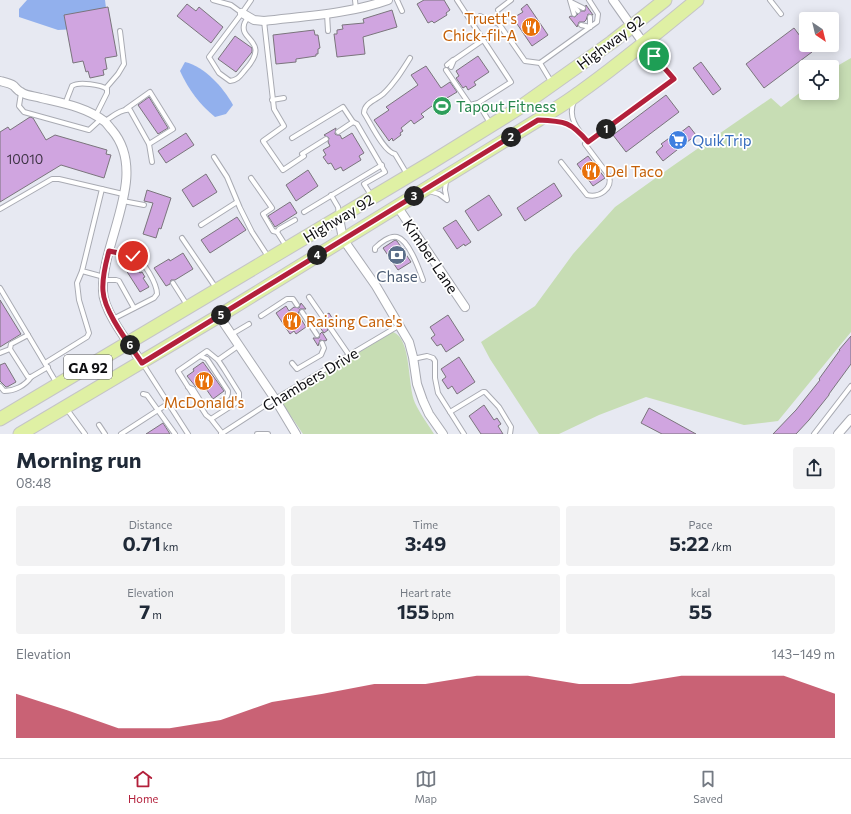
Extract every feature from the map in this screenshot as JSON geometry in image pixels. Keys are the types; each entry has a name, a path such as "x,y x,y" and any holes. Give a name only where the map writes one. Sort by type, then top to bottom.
{"main road":[{"name":"Highway 92","path":"0,419 189,308 269,258 339,218 491,125 553,84 665,0"},
{"name":"Highway 92","path":"20,434 142,363 538,120 578,94 644,44 697,0"}],"street":[{"path":"245,15 258,21 264,21 356,9 388,0"},
{"path":"613,0 644,44"},
{"path":"0,81 13,85 21,93 65,104 101,119 118,137 125,154 127,173 121,211 106,262 103,291 105,301 113,319 142,363"},
{"name":"Kimber Lane","path":"397,206 465,307"},
{"path":"339,218 343,239 376,286 409,342 414,359 417,384 423,401 429,414 443,434"},
{"path":"219,316 275,399 296,434"},
{"path":"838,434 851,419"}],"lane":[{"path":"213,0 231,5 245,15"},
{"path":"245,15 209,57 216,70 230,81 237,79 249,66 254,59 256,52 252,41 244,30 245,15 251,0"},
{"path":"355,0 356,9"},
{"path":"397,0 402,11"},
{"path":"457,0 511,82 478,103 470,105 453,79 449,68 454,60 483,40"},
{"path":"498,10 511,0"},
{"path":"480,16 500,24 525,61 540,63 597,22 598,14 589,0"},
{"path":"770,0 781,14"},
{"path":"570,1 583,8"},
{"path":"570,1 578,11"},
{"path":"570,1 574,14"},
{"path":"327,13 328,31"},
{"path":"590,17 590,27"},
{"path":"264,21 272,100 275,112 284,126 263,141 283,170 326,139"},
{"path":"586,21 590,27"},
{"path":"581,25 590,27"},
{"path":"101,119 107,93 106,88 124,64 120,31"},
{"path":"578,94 574,100 572,108 573,121 577,129 588,142 674,79 644,44"},
{"path":"408,176 396,154 392,153 386,148 364,113 364,109 392,85 410,58"},
{"path":"540,63 553,84"},
{"path":"65,104 72,86 75,84 80,83 106,88"},
{"path":"21,93 18,106 24,112 89,130 101,119 126,109 150,92 173,129 149,144"},
{"path":"272,100 284,98"},
{"path":"478,103 491,125"},
{"path":"292,138 343,106 353,122 357,124 385,172 364,184 373,197"},
{"path":"126,109 130,110 149,144 152,162"},
{"path":"538,120 564,122 577,129"},
{"path":"338,132 353,122"},
{"path":"561,162 587,195 593,197 597,196 609,188 611,182 609,176 585,144"},
{"path":"214,157 227,177 237,202 252,232 269,258"},
{"path":"304,212 382,165"},
{"path":"447,200 445,184 448,176"},
{"path":"251,178 272,208 263,214 273,231 277,232 287,248"},
{"path":"0,209 52,179 59,179 102,189 144,206"},
{"path":"45,363 86,338 89,333 79,300 77,283 82,271 102,189"},
{"path":"423,191 438,194 452,205"},
{"path":"331,195 338,207 339,218"},
{"path":"201,226 237,202"},
{"path":"277,232 279,229 295,220"},
{"path":"375,250 375,248 390,237 396,236 400,238 404,241 415,259 423,280"},
{"path":"182,238 218,290"},
{"path":"109,251 138,258 147,269 157,289 157,294 154,298 113,319"},
{"path":"82,271 119,281 134,308"},
{"path":"173,283 189,308"},
{"path":"0,288 58,384"},
{"path":"309,297 349,355"},
{"path":"261,316 287,299 293,299 297,305"},
{"path":"302,312 317,336"},
{"path":"231,334 249,324"},
{"name":"Chambers Drive","path":"222,434 275,399 400,325"},
{"path":"0,353 10,349 11,344 28,335"},
{"path":"292,363 297,369 321,355 324,348 322,343"},
{"path":"218,360 238,346"},
{"path":"10,349 28,377 31,377"},
{"path":"211,418 239,401 239,393 218,360 207,352 178,371 206,415 211,418 222,434"},
{"path":"187,387 193,389 203,405 223,400 228,394 228,391 207,359 200,356"},
{"path":"414,359 427,356 433,358 435,361 435,378 438,393 464,434"},
{"path":"142,363 188,434"},
{"path":"0,386 4,391 16,389 28,382 31,377 48,367"},
{"path":"814,434 851,386"},
{"path":"450,412 483,392 486,392 499,407 511,427 510,434"},
{"path":"143,394 147,394 174,434"},
{"path":"121,434 169,403"},
{"path":"66,408 85,434"},
{"path":"99,424 106,434"},
{"path":"257,434 268,434"}],"green space":[{"path":"851,58 851,332 778,421 744,425 646,397 599,415 559,434 539,434 490,359 481,342 535,306 573,254 615,207 771,98 781,107 799,93 799,100 839,100 839,65"},
{"path":"393,332 399,336 406,353 415,403 434,434 303,434 282,403 284,397"}],"water":[{"path":"27,0 105,0 106,8 94,28 58,30 19,17 19,9"},
{"path":"185,62 200,68 224,91 233,105 226,114 215,117 195,96 180,71"}],"building":[{"path":"424,0 444,0 450,10 446,13 447,15 434,23 432,21 428,23 417,4"},
{"path":"187,4 196,11 199,7 223,27 211,43 177,16"},
{"name":"Truett's Chick-fil-A","path":"527,4 548,35 532,46 513,18 523,12 521,9"},
{"path":"586,5 593,15 588,14 586,20 584,22 579,22 577,27 569,17 575,17 581,11 585,11"},
{"path":"108,7 117,56 105,58 107,69 103,70 104,75 90,78 88,71 86,72 83,61 73,63 64,15"},
{"path":"392,10 397,27 363,37 365,54 337,57 334,34 337,34 337,30 343,29 342,25 364,23 363,19"},
{"path":"794,28 799,35 799,52 812,52 801,60 799,60 799,62 764,88 746,64"},
{"path":"314,30 315,35 318,35 320,48 318,49 318,54 316,54 316,56 296,59 296,62 276,64 273,35"},
{"path":"235,36 252,48 252,52 236,72 218,59"},
{"path":"478,56 489,72 474,82 476,85 468,90 466,86 463,88 456,78 459,76 456,71"},
{"path":"701,62 721,89 713,95 693,68"},
{"path":"426,66 441,88 450,82 457,92 447,98 449,100 446,102 447,104 439,110 437,107 434,109 432,106 421,114 424,117 414,124 411,120 401,128 403,131 400,133 401,135 393,141 392,138 389,141 374,120 389,110 386,107 418,85 411,75"},
{"name":"QuikTrip","path":"666,95 679,112 626,152 613,135"},
{"path":"149,97 168,128 158,134 138,105"},
{"path":"30,117 33,118 46,140 55,135 107,150 106,154 111,155 104,178 61,165 0,202 0,132 8,127 10,130"},
{"name":"QuikTrip","path":"689,126 696,135 663,161 656,152 663,146 661,144 679,131 680,133"},
{"path":"336,128 335,134 340,135 342,139 352,133 364,153 359,156 361,160 343,171 341,167 335,170 331,163 328,164 323,157 326,155 323,150 330,146 328,142 329,138 324,135"},
{"path":"186,133 194,145 166,163 158,151"},
{"name":"Del Taco","path":"588,156 605,178 593,186 577,164"},
{"path":"308,170 318,186 296,201 286,185"},
{"path":"206,174 217,192 193,207 182,190"},
{"path":"554,183 562,196 525,221 517,208"},
{"path":"147,190 171,198 161,229 159,228 156,238 143,234 153,203 144,201"},
{"path":"489,195 502,215 478,231 465,211"},
{"path":"290,202 297,213 275,227 268,216"},
{"path":"237,217 246,230 210,253 201,240"},
{"path":"456,220 471,242 465,246 464,244 457,249 443,228"},
{"name":"Chase","path":"395,240 411,262 398,270 383,248"},
{"path":"183,253 193,269 175,280 171,280 170,284 166,286 154,268"},
{"path":"133,262 140,273 142,272 145,277 143,278 149,287 140,292 124,267"},
{"path":"0,300 21,334 0,347"},
{"name":"Raising Cane's","path":"301,303 306,309 300,309 298,314 306,327 296,334 294,331 290,334 276,313 286,306 289,311 294,307 299,308"},
{"path":"329,313 336,324 333,326 326,315"},
{"path":"448,315 464,340 446,352 441,344 437,346 431,338 435,335 430,327"},
{"path":"320,319 328,330 324,333 316,322"},
{"path":"322,332 327,340 320,340 318,346 313,338 319,338"},
{"path":"851,336 851,364 829,395 796,434 773,434 796,410 820,380 819,379 839,350"},
{"path":"459,357 475,382 457,394 452,386 448,389 442,380 446,377 441,369"},
{"name":"McDonald's","path":"203,362 224,391 213,399 202,383 196,387 187,376 194,371 193,369"},
{"path":"5,363 16,382 7,387 0,381 0,365"},
{"path":"484,405 494,420 497,418 501,424 498,426 503,434 481,434 469,416"},
{"path":"649,408 696,434 662,434 641,423"},
{"path":"163,423 170,434 146,434"}],"place":[{"name":"Truett's Chick-fil-A","path":"531,27"},
{"name":"Tapout Fitness","path":"442,106"},
{"name":"QuikTrip","path":"678,140"},
{"name":"Del Taco","path":"591,171"},
{"name":"Chase","path":"397,255"},
{"name":"Raising Cane's","path":"292,321"},
{"name":"McDonald's","path":"204,381"}],"route":[{"path":"133,256 109,251 106,262 103,291 105,301 113,319 142,363 538,120 560,121 569,124 577,129 588,142 674,79 654,56"}]}
